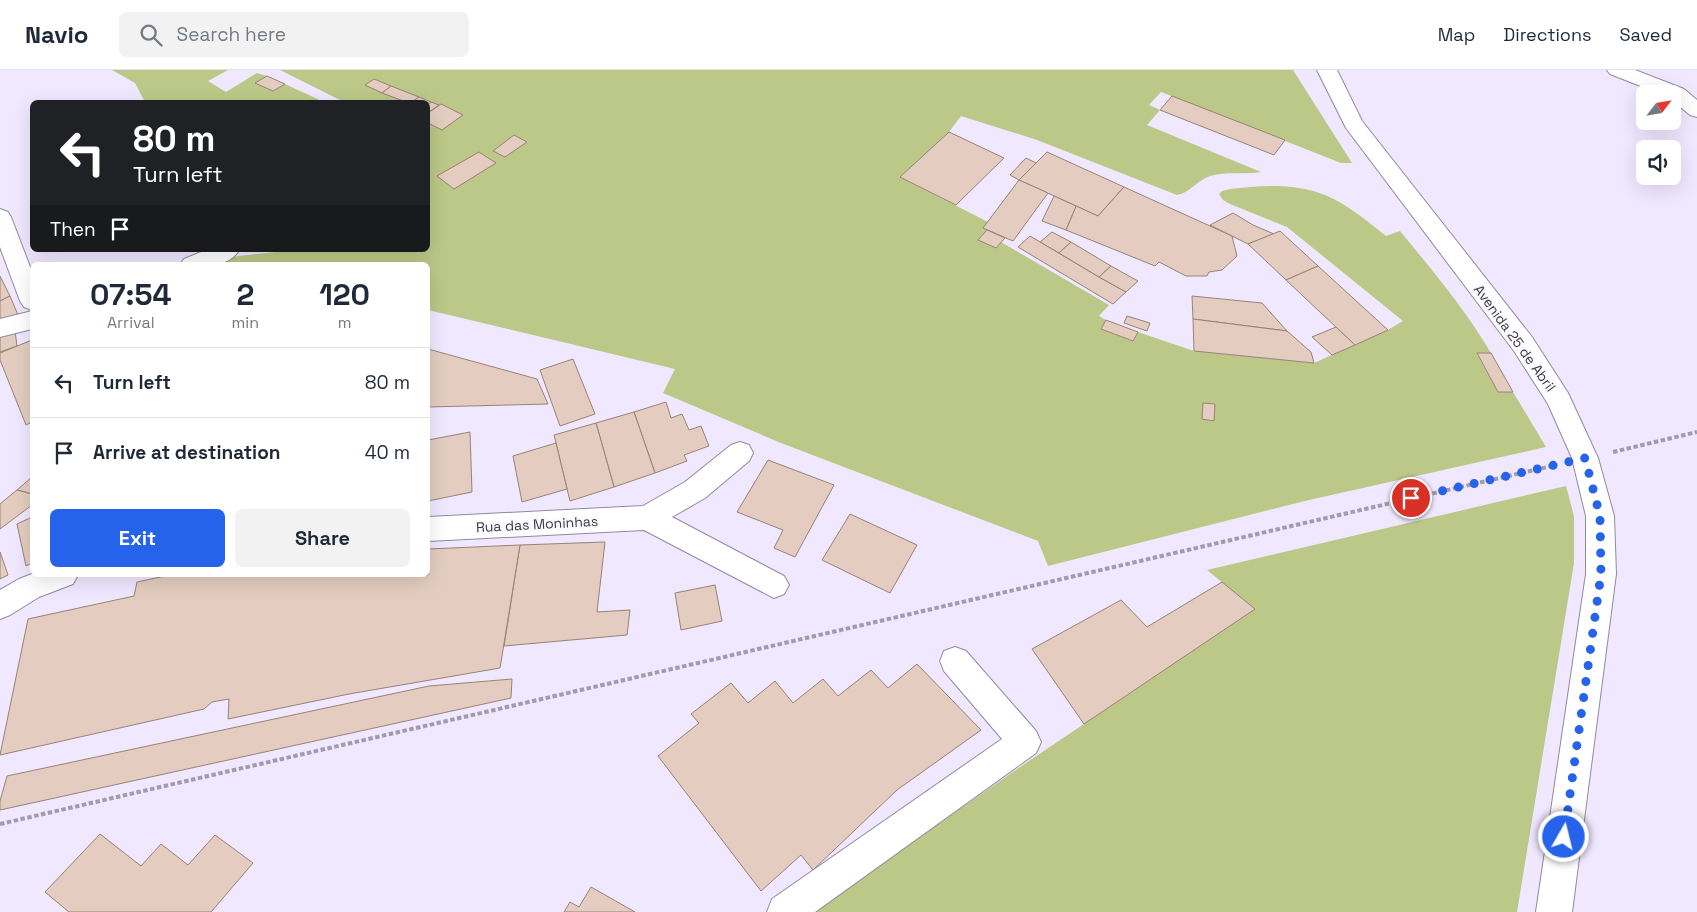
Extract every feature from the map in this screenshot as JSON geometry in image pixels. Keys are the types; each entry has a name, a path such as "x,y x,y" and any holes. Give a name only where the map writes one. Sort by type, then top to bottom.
{"street":[{"name":"Avenida 25 de Abril","path":"1327,70 1328,76 1353,123 1522,344 1559,400 1585,458 1600,516 1601,574 1554,912"},
{"path":"1617,70 1656,85"},
{"path":"1681,93 1697,93"},
{"path":"1681,97 1697,111"},
{"path":"0,218 30,296"},
{"path":"199,262 223,252"},
{"path":"0,328 30,320"},
{"name":"Rua das Moninhas","path":"430,529 647,518 695,490 740,453"},
{"path":"647,518 774,585"},
{"path":"0,606 29,588 57,577"},
{"path":"785,912 1025,742 956,661"}],"path":[{"path":"0,824 1697,432"}],"green space":[{"path":"112,70 228,70 208,81 226,92 257,73 267,76 256,83 273,91 285,84 320,100 144,100 135,83"},
{"path":"280,70 1293,70 1352,163 1341,163 1161,92 1149,105 1160,110 1147,125 1261,172 1210,176 1201,180 1186,192 1177,195 1037,140 961,116 949,132 900,177 988,222 987,230 978,240 996,248 1001,242 1109,305 1099,316 1106,320 1101,329 1132,341 1138,332 1194,351 1314,363 1388,330 1403,321 1287,227 1230,204 1223,200 1219,194 1230,189 1278,186 1302,188 1325,195 1349,208 1386,236 1400,231 1459,305 1491,353 1477,354 1498,392 1513,392 1546,447 1309,500 1048,566 1038,541 781,443 663,393 675,369 430,310 430,262 225,262 217,260 283,252 430,252 430,100 340,100"},
{"path":"1566,486 1574,516 1574,563 1517,912 812,912 1020,767 1255,609 1207,570"}],"building":[{"path":"267,76 285,84 273,91 255,83"},
{"path":"374,79 391,86 382,93 365,85"},
{"path":"391,86 419,97 415,100 401,100 382,93"},
{"path":"1172,96 1285,140 1274,155 1160,110"},
{"path":"419,97 426,100 415,100"},
{"path":"431,102 439,105 430,111"},
{"path":"441,104 463,115 442,130 430,124 430,112"},
{"path":"949,132 1004,158 956,205 900,177"},
{"path":"514,135 527,142 505,157 493,151"},
{"path":"479,152 496,163 454,189 437,176"},
{"path":"1047,152 1124,187 1098,216 1019,180"},
{"path":"1026,158 1036,163 1019,180 1010,175"},
{"path":"1019,180 1048,193 1013,241 983,228"},
{"path":"1124,187 1232,236 1237,256 1222,270 1209,272 1207,276 1186,276 1159,262 1155,266 1066,230 1076,206 1098,216"},
{"path":"1054,196 1076,206 1066,230 1042,221"},
{"path":"1233,213 1253,225 1274,234 1248,244 1210,225"},
{"path":"987,230 1005,238 996,248 978,240"},
{"path":"1280,231 1318,266 1286,280 1248,244"},
{"path":"1052,232 1071,242 1059,253 1040,242"},
{"path":"1030,236 1126,292 1113,304 1018,247"},
{"path":"1071,242 1111,266 1099,277 1059,253"},
{"path":"1111,266 1138,281 1126,292 1099,277"},
{"path":"1318,266 1388,330 1355,345 1286,280"},
{"path":"0,276 10,296 0,301"},
{"path":"10,296 18,315 0,322 0,301"},
{"path":"1192,296 1262,303 1287,331 1193,319"},
{"path":"1127,316 1150,323 1147,331 1124,323"},
{"path":"1193,319 1287,331 1311,352 1314,363 1194,351"},
{"path":"1106,320 1138,332 1133,341 1101,329"},
{"path":"1336,327 1355,345 1332,355 1312,337"},
{"path":"15,331 17,346 0,352 0,336"},
{"path":"30,341 30,423 26,425 0,360 0,353"},
{"path":"430,350 537,379 548,404 430,407"},
{"path":"1477,353 1491,353 1513,392 1498,392"},
{"path":"573,359 595,414 560,426 540,370"},
{"path":"666,402 671,418 682,414 689,430 701,426 709,446 684,455 687,461 655,473 634,412"},
{"path":"1203,403 1215,404 1214,421 1202,419"},
{"path":"634,412 655,473 614,487 596,423"},
{"path":"596,423 614,487 570,501 554,435"},
{"path":"470,432 472,492 430,501 430,440"},
{"path":"556,443 567,489 522,502 513,456"},
{"path":"768,460 834,485 795,557 774,548 783,530 737,512"},
{"path":"30,479 30,493 17,490"},
{"path":"17,490 30,493 30,506 0,529 0,504"},
{"path":"850,514 917,545 890,593 822,560"},
{"path":"30,518 30,564 26,566 17,524"},
{"path":"605,542 597,612 630,610 627,635 504,646 520,545"},
{"path":"520,545 500,668 349,694 228,719 229,699 212,702 204,709 0,755 28,619 134,596 137,582 161,577 430,577 430,549"},
{"path":"0,552 8,575 0,579"},
{"path":"1222,582 1255,609 1084,724 1032,649 1121,600 1147,627"},
{"path":"715,585 722,621 681,630 675,593"},
{"path":"917,664 981,730 897,790 813,870 801,855 761,891 658,756 699,723 691,714 731,683 748,703 775,681 793,703 823,679 838,696 871,670 888,688"},
{"path":"512,679 511,698 0,810 0,801 7,776 429,686"},
{"path":"100,834 141,866 161,844 188,865 215,835 253,863 211,912 69,912 45,892"},
{"path":"591,887 635,912 564,912 570,902 579,907"}],"route":[{"path":"1411,498 1585,458 1600,516 1601,574 1564,837"}]}
